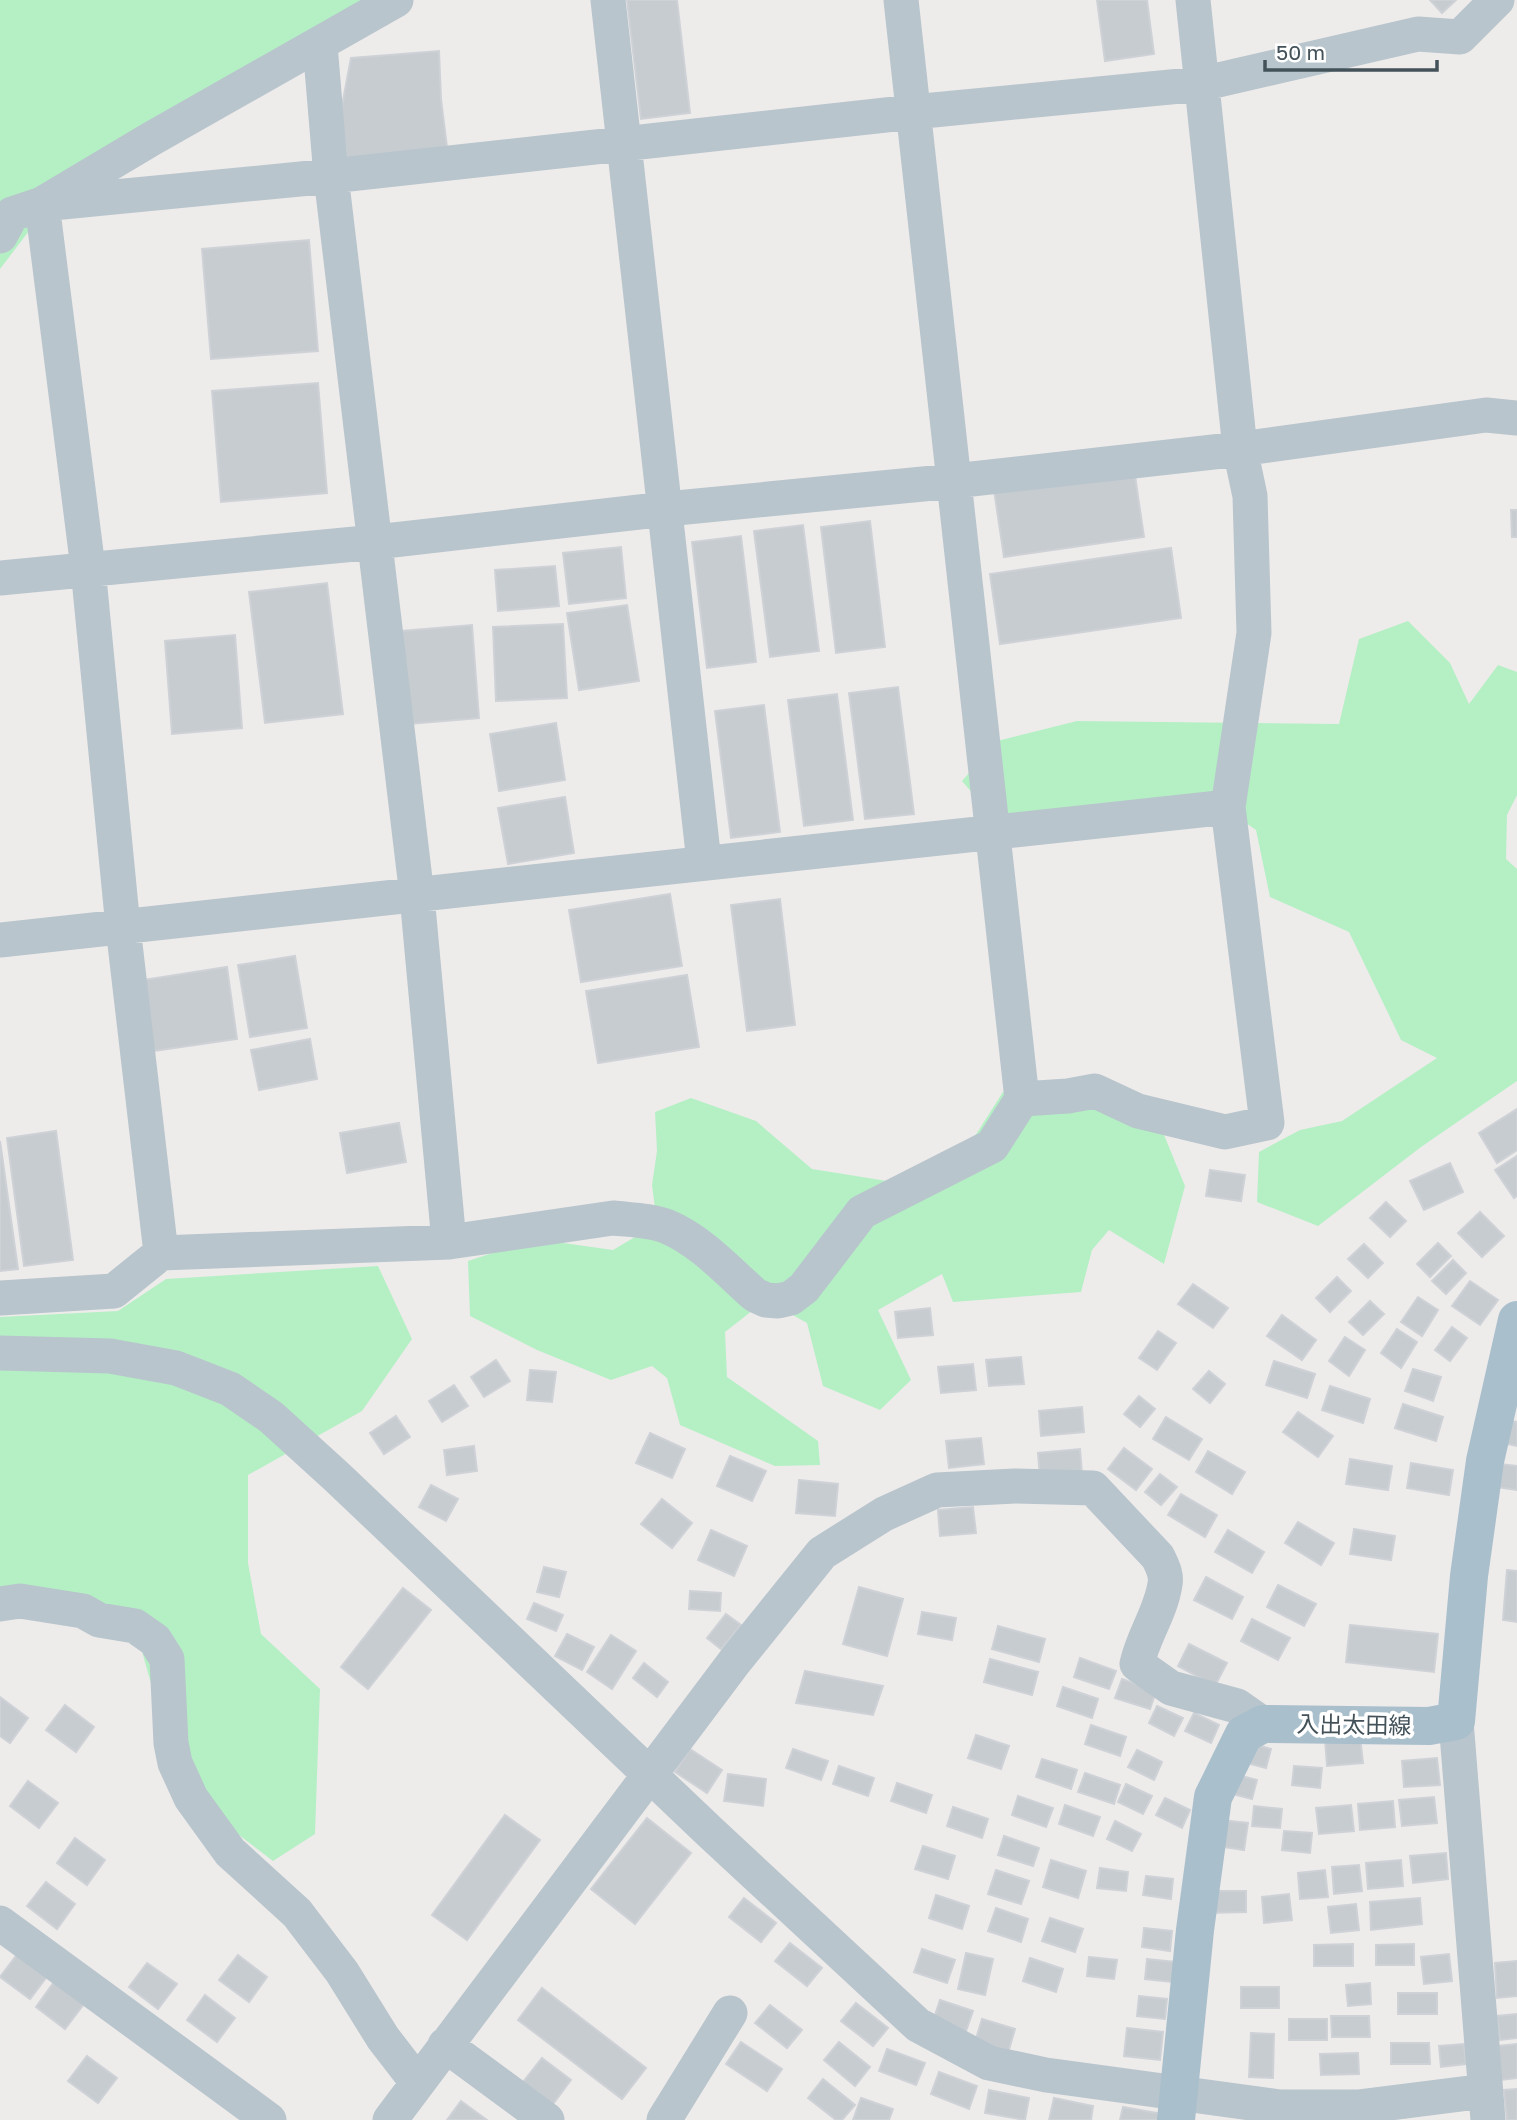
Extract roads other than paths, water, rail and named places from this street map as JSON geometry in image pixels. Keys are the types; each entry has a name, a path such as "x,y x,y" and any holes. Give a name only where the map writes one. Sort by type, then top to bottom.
{"main road":[{"path":"1456,1721 1469,1576 1485,1461 1517,1320"},
{"name":"入出太田線","path":"1177,2106 1195,1930 1213,1797 1244,1734 1263,1724 1429,1726 1456,1721"}],"street":[{"path":"0,236 12,214 42,204 396,0"},
{"path":"608,0 704,862"},
{"path":"0,1298 114,1291 161,1253 449,1242 613,1218 657,1224 689,1239 755,1295 778,1301 791,1297 804,1288 862,1212 992,1146 1022,1099 901,0"},
{"path":"1022,1099 1095,1091 1138,1111 1225,1132 1267,1123 1228,807 1254,632 1250,496 1240,449 1192,0"},
{"path":"42,204 1201,84 1418,34 1460,37 1497,0"},
{"path":"320,45 331,176 417,896 449,1242"},
{"path":"42,204 88,568 123,927 161,1253"},
{"path":"0,578 376,542 666,509 954,481 1240,449 1486,415 1517,418"},
{"path":"0,940 1228,807"},
{"path":"0,1353 110,1356 176,1368 230,1389 271,1417 918,2025 989,2063 1177,2106 1487,2105 1456,1721"},
{"path":"390,2120 743,1650 822,1553 884,1514 937,1490 1015,1486 1093,1488 1158,1557 1164,1569 1166,1583 1141,1645 1137,1664 1171,1688 1237,1706 1263,1724"},
{"path":"0,1604 20,1601 83,1611 99,1620 135,1626 155,1640 167,1659 171,1742 175,1763 191,1798 230,1852 297,1913 342,1972 383,2038 417,2082"},
{"path":"0,1923 269,2120"},
{"path":"663,2120 730,2013"},
{"path":"446,2045 547,2120"}]}
